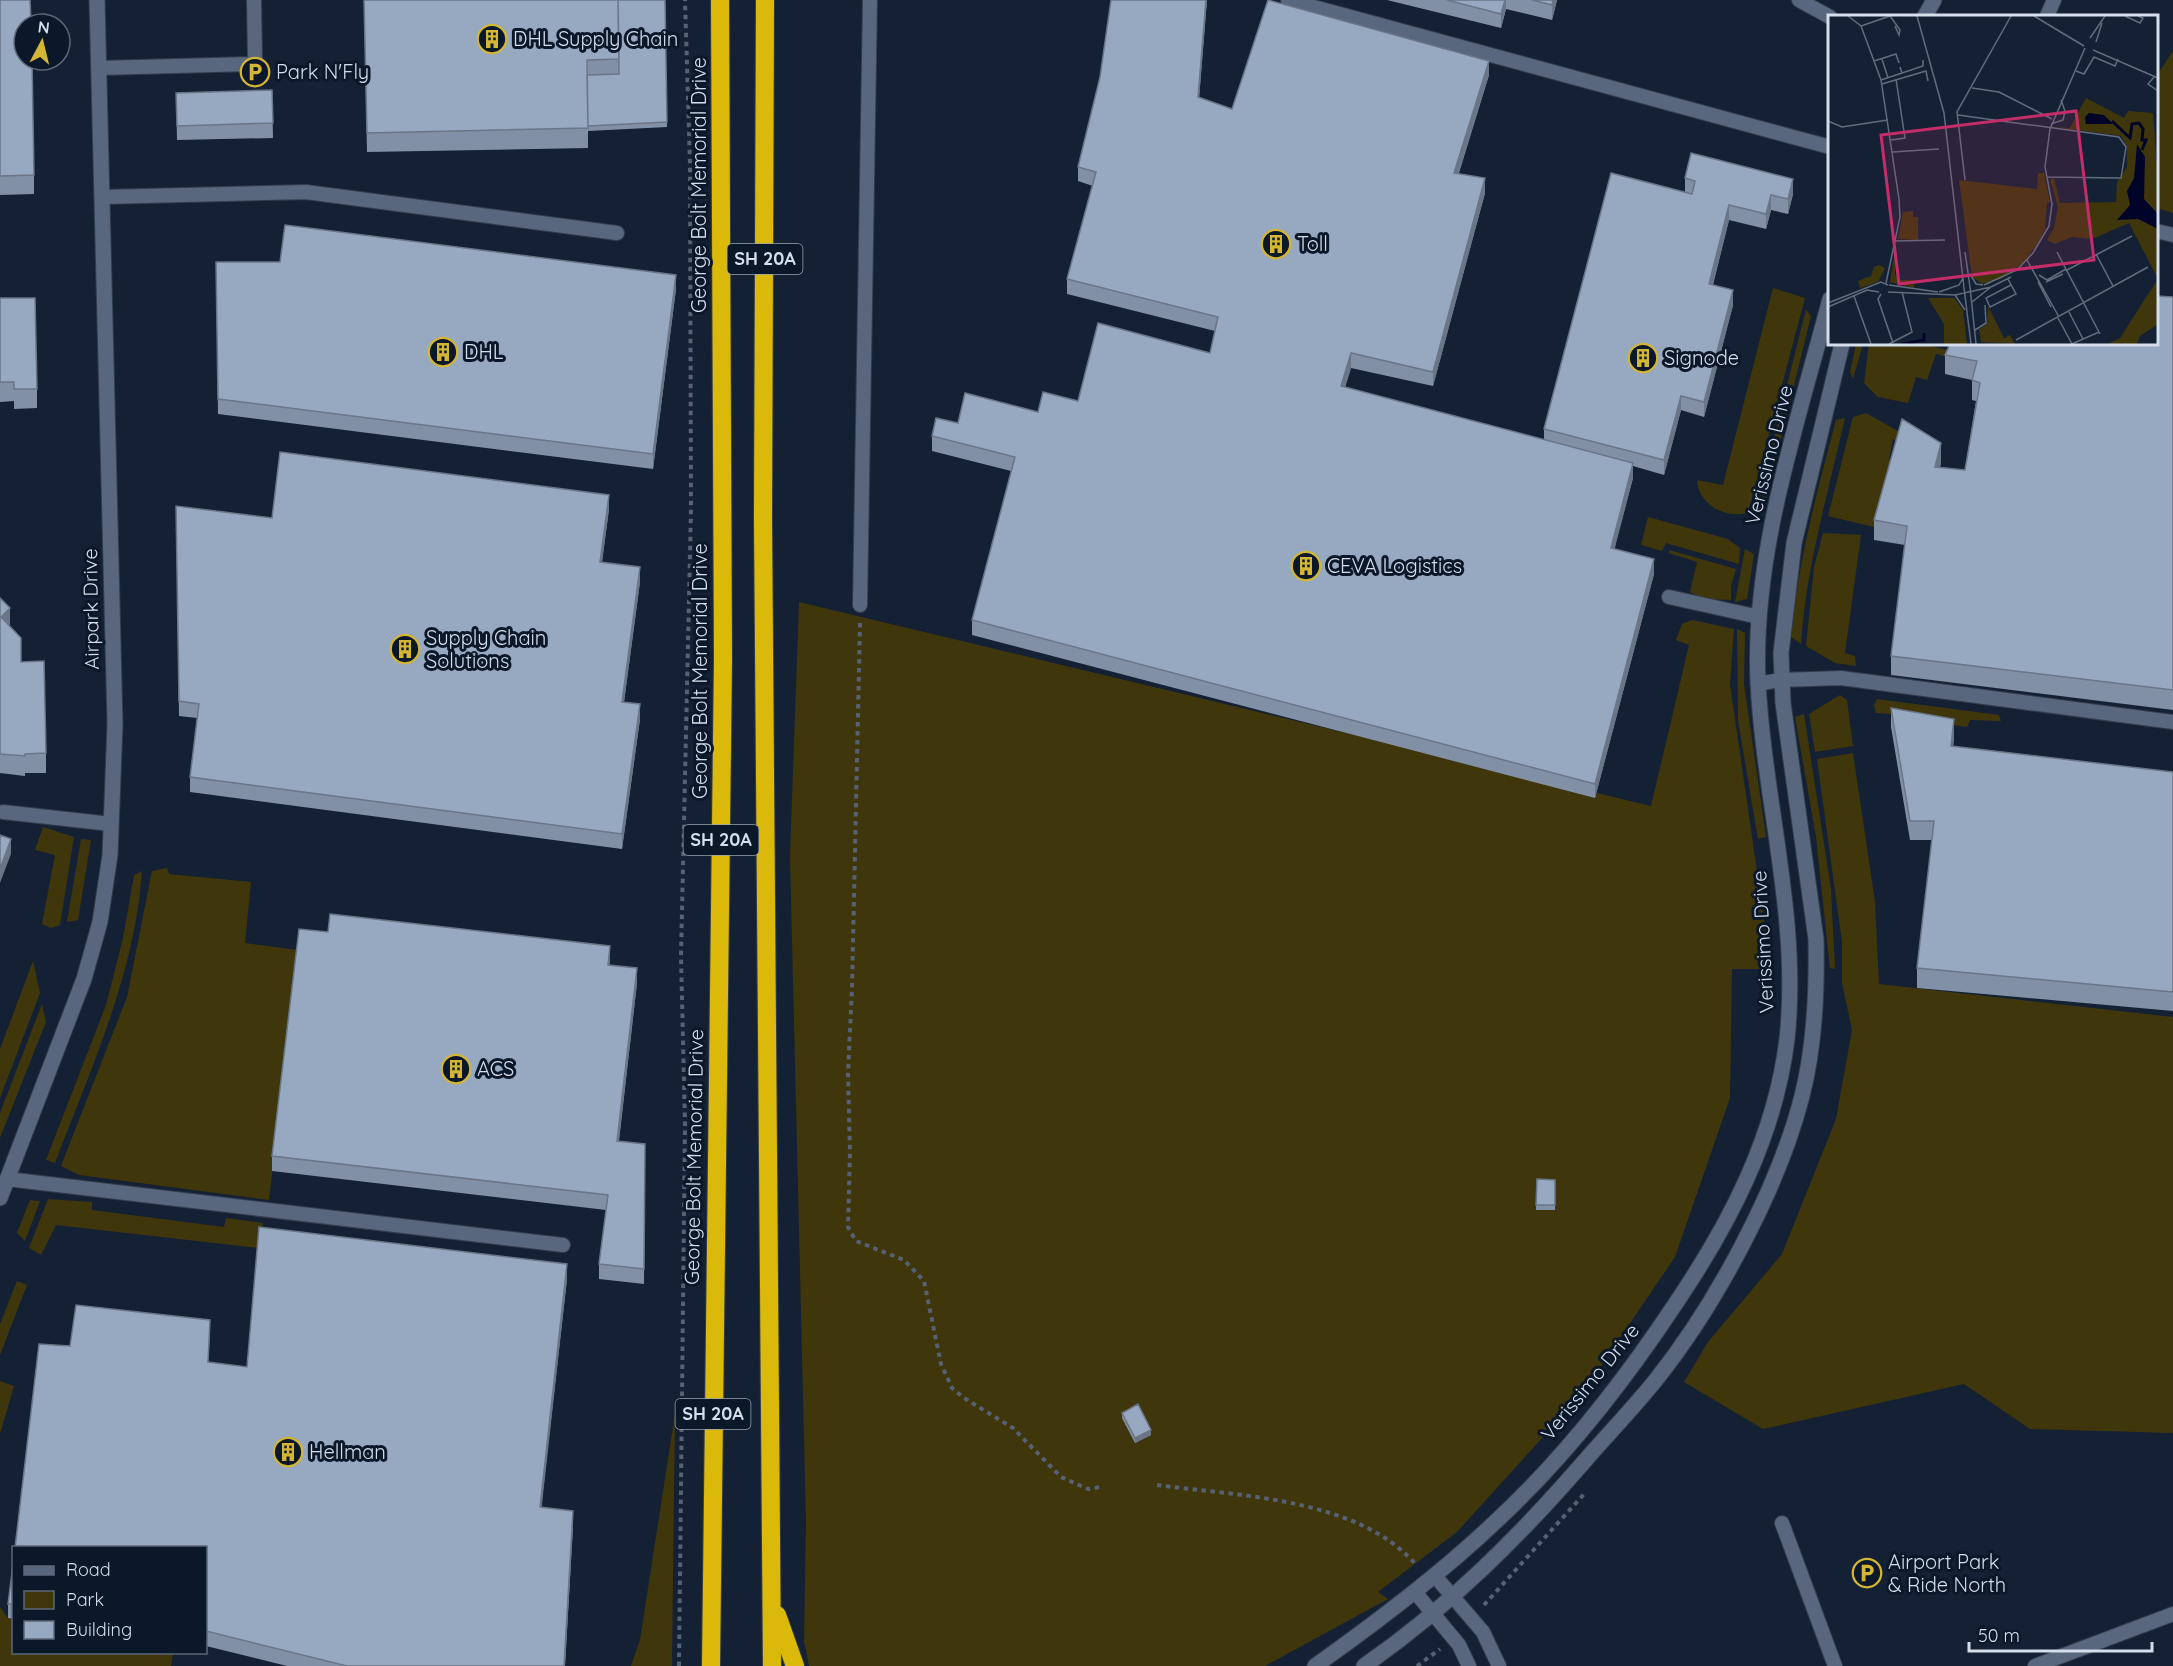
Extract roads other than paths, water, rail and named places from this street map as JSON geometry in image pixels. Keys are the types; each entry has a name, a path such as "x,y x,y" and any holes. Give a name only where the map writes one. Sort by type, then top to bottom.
{"highway":[{"name":"George Bolt Memorial Drive","path":"711,1666 723,659 720,0"},
{"name":"SH 20A","path":"765,0 763,519 772,1666"},
{"path":"772,1602 795,1666"}],"street":[{"name":"Airpark Drive","path":"0,1198 84,979 100,922 110,855 115,724 97,0"},
{"path":"1926,15 1934,0"},
{"name":"Verissimo Drive","path":"1315,1666 1415,1592 1492,1526 1592,1418 1641,1356 1725,1225 1766,1135 1786,1041 1790,992 1783,881 1758,684 1763,572 1778,503 1828,307"},
{"path":"1365,1666 1453,1598 1524,1530 1656,1380 1705,1310 1775,1178 1802,1097 1809,1057 1817,977 1816,939 1780,680 1783,617 1794,543 1842,345"}],"lane":[{"path":"99,69 251,64 255,59 254,0"},
{"path":"860,605 870,0"},
{"path":"1288,0 1828,146"},
{"path":"1799,0 1828,16"},
{"path":"2047,15 2054,0"},
{"path":"102,197 306,192 617,233"},
{"path":"2158,231 2173,235"},
{"path":"1669,597 1760,617"},
{"path":"1758,684 1780,680 1840,678 2173,722"},
{"path":"3,812 111,824"},
{"path":"8,1179 562,1245"},
{"path":"1782,1523 1836,1666"},
{"path":"1432,1578 1483,1632 1499,1666"},
{"path":"1415,1592 1459,1645 1469,1666"},
{"path":"2035,1666 2173,1614"}],"place":[{"name":"DHL Supply Chain","path":"492,39"},
{"name":"Park N'Fly","path":"255,72"},
{"name":"Toll","path":"1276,244"},
{"name":"DHL","path":"443,352"},
{"name":"Signode","path":"1643,358"},
{"name":"CEVA Logistics","path":"1306,566"},
{"name":"Supply Chain Solutions","path":"405,649"},
{"name":"ACS","path":"456,1069"},
{"name":"Hellman","path":"288,1452"},
{"name":"Airport Park & Ride North","path":"1867,1573"}]}
